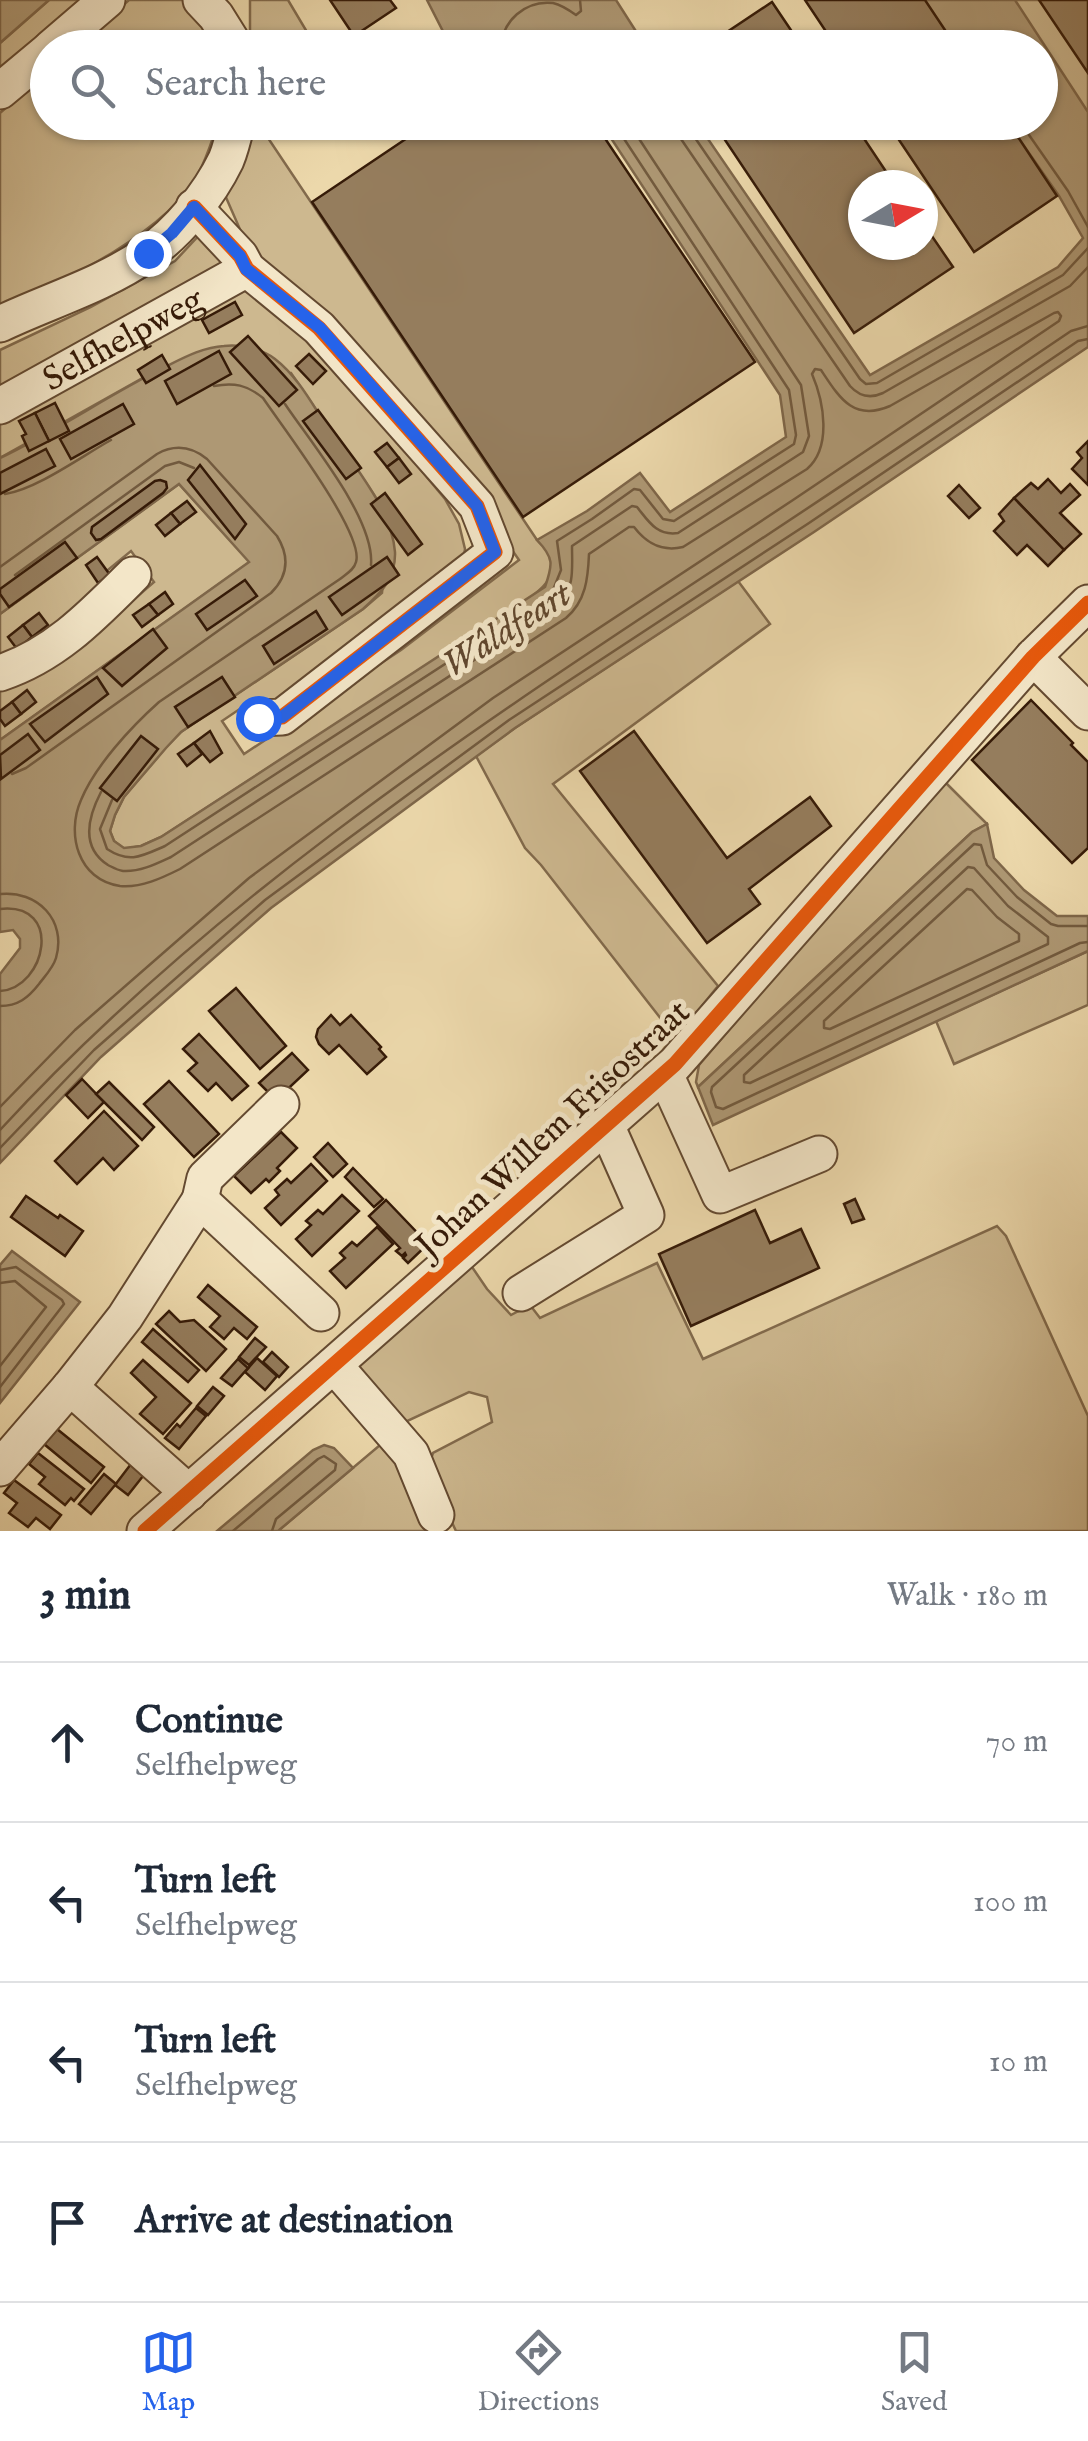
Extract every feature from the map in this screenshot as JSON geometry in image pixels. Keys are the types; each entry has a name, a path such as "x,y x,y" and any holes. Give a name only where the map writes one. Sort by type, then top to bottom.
{"street":[{"path":"71,30 107,0"},
{"path":"201,0 225,30"},
{"path":"0,91 30,65"},
{"name":"Selfhelpweg","path":"0,324 117,272 148,253 194,207 227,158 232,140"},
{"name":"Selfhelpweg","path":"194,207 240,256 246,269 320,328 477,506 495,552 282,717 258,718"},
{"name":"Selfhelpweg","path":"0,406 246,269"},
{"path":"0,673 49,651 133,575"},
{"name":"Johan Willem Frisostraat","path":"145,1531 665,1074 1034,657 1088,603"},
{"path":"1034,657 1088,712"},
{"path":"665,1074 720,1194 819,1154"},
{"path":"0,1468 124,1317 200,1200 205,1178 281,1104"},
{"path":"521,1293 646,1215 606,1126"},
{"path":"200,1200 321,1313"},
{"path":"334,1365 411,1454 436,1515"},
{"path":"70,1387 189,1492"}],"shaded area":[{"path":"49,0 86,0 52,30 30,30 30,49 0,75 0,43"},
{"path":"129,0 184,0 210,30 95,30"},
{"path":"250,0 288,0 306,30 250,30"},
{"path":"1008,0 1088,0 1088,117 1058,73 1058,30 1029,30"},
{"path":"30,87 30,140 212,140 198,174 162,217 110,254 0,311 0,113"},
{"path":"239,140 269,140 548,551 552,571 544,586 516,608 161,837 124,849 110,831 115,815 124,797 181,732 382,593 388,525 375,496 291,373 148,375 0,458 0,415 236,286 268,300 352,387 445,499 459,524 465,549 462,567 276,706 253,700 222,721 244,754 401,650 519,560 489,517 256,266 221,186"},
{"path":"204,230 225,267 0,390 0,350 175,261"},
{"path":"179,484 250,562 0,740 0,682 116,615 154,582 131,551 103,574 105,587 41,646 0,658 0,614"},
{"path":"738,581 770,624 553,784 718,986 692,1018 672,1033 525,848 476,756"},
{"path":"942,779 987,824 972,832 698,1087 699,1065"},
{"path":"1088,951 1088,1005 954,1064 936,1021"},
{"path":"997,1226 1006,1236 1088,1416 1088,1531 456,1531 427,1470 433,1453 492,1422 487,1397 469,1392 401,1424 350,1367 470,1264 511,1315 530,1305 540,1318 657,1263 703,1359"},
{"path":"386,1440 428,1531 278,1531"}],"water":[{"path":"0,0 49,0 0,43"},
{"path":"427,0 616,0 635,30 442,30"},
{"path":"923,0 1015,0 1035,30 944,30"},
{"name":"Wâldfeart","path":"1058,66 1088,112 1088,347 515,728 271,908 101,1057 0,1163 0,974 20,948 20,939 13,930 0,932 0,740 249,562 179,484 0,614 0,458 188,356 217,347 244,347 270,355 297,381 386,519 395,561 390,577 376,597 181,732 124,797 110,831 114,841 124,848 141,846 161,837 545,587 550,562 537,540 640,473 670,512 786,437 780,395 612,140 709,140 870,375 1058,267 1083,238 1020,140 1058,140"},
{"path":"987,824 994,858 1024,890 1057,916 1088,916 1088,951 713,1125 698,1087 972,832"},
{"path":"12,1251 80,1302 0,1403 0,1265"},
{"path":"324,1445 334,1448 353,1468 278,1531 217,1531 313,1450"}],"building":[{"path":"330,0 390,0 396,8 363,30 350,30"},
{"path":"805,0 925,0 945,30 825,30"},
{"path":"1039,0 1088,0 1088,73"},
{"path":"772,2 791,30 730,30"},
{"path":"404,140 606,140 755,362 523,517 312,202"},
{"path":"725,140 865,140 885,170 848,170 848,260 938,260 938,245 953,267 854,333"},
{"path":"899,140 1020,140 1057,196 974,252 938,198 938,170 919,170"},
{"path":"235,302 242,315 209,333 202,320"},
{"path":"248,336 297,390 279,406 230,352"},
{"path":"219,351 231,374 177,404 165,381"},
{"path":"309,354 326,371 313,384 296,366"},
{"path":"162,355 170,369 146,383 138,370"},
{"path":"55,403 69,431 49,441 35,413"},
{"path":"123,404 134,424 71,459 60,439"},
{"path":"318,410 361,468 346,479 303,421"},
{"path":"35,413 49,441 29,451 19,421"},
{"path":"1088,441 1088,485 1072,469 1082,458 1077,452"},
{"path":"387,443 399,458 387,467 375,452"},
{"path":"46,449 55,466 0,494 0,473"},
{"path":"399,458 411,474 399,483 387,467"},
{"path":"200,465 246,524 235,539 188,480"},
{"path":"1048,479 1061,493 1070,484 1080,495 1060,513 1081,534 1064,550 1014,498 1031,483 1038,489"},
{"path":"160,480 166,482 163,493 96,540 92,527"},
{"path":"959,485 980,508 969,518 948,496"},
{"path":"385,493 422,544 408,555 371,504"},
{"path":"1014,498 1064,550 1048,566 1027,545 1017,555 994,531 1004,521 999,514"},
{"path":"187,501 196,512 180,524 171,513"},
{"path":"171,513 180,524 165,536 156,525"},
{"path":"65,542 77,558 9,607 0,589"},
{"path":"97,557 110,575 98,583 86,565"},
{"path":"387,557 399,575 342,615 329,597"},
{"path":"245,580 257,596 207,630 196,614"},
{"path":"165,592 173,604 158,615 149,604"},
{"path":"149,604 158,615 142,627 133,615"},
{"path":"316,611 327,629 274,664 263,646"},
{"path":"39,613 48,625 32,637 23,625"},
{"path":"23,625 32,637 17,649 8,637"},
{"path":"153,629 167,648 122,686 103,668"},
{"path":"97,677 108,694 45,742 30,724"},
{"path":"222,677 235,697 188,727 175,707"},
{"path":"27,690 36,702 21,714 12,702"},
{"path":"1031,700 1088,762 1088,848 1072,863 972,760"},
{"path":"12,702 21,714 5,726 0,711"},
{"path":"210,731 222,753 210,762 194,743"},
{"path":"634,731 727,858 810,797 831,826 749,889 760,904 707,943 580,771"},
{"path":"28,734 40,750 1,779 0,755"},
{"path":"141,736 158,749 117,801 100,788"},
{"path":"194,743 202,754 187,766 178,754"},
{"path":"236,988 286,1046 260,1069 209,1011"},
{"path":"331,1015 340,1025 351,1015 386,1057 367,1074 339,1045 329,1054 316,1037"},
{"path":"199,1034 248,1086 232,1100 216,1083 208,1091 188,1071 197,1063 183,1049"},
{"path":"292,1053 308,1070 276,1100 259,1083"},
{"path":"82,1079 104,1102 88,1118 66,1095"},
{"path":"169,1081 219,1134 194,1157 144,1104"},
{"path":"109,1082 154,1127 142,1140 96,1094"},
{"path":"104,1111 138,1146 114,1170 103,1158 77,1184 55,1161"},
{"path":"281,1132 297,1148 269,1182 266,1179 251,1193 234,1176"},
{"path":"328,1143 347,1164 333,1177 314,1157"},
{"path":"311,1164 327,1181 281,1225 265,1208 279,1195 275,1190 287,1179 291,1183"},
{"path":"353,1168 383,1199 374,1207 345,1177"},
{"path":"342,1195 359,1211 312,1256 296,1239 311,1225 306,1221 318,1210 323,1214"},
{"path":"26,1196 83,1231 65,1256 11,1217"},
{"path":"855,1199 864,1219 852,1223 844,1204"},
{"path":"386,1200 428,1244 408,1263 403,1258 405,1253 402,1256 396,1251 400,1248 369,1216"},
{"path":"755,1210 770,1243 801,1229 819,1268 691,1326 659,1254"},
{"path":"377,1227 393,1244 346,1288 330,1271 345,1258 340,1253 352,1242 357,1246"},
{"path":"208,1285 257,1327 247,1339 234,1328 224,1339 210,1327 220,1316 198,1297"},
{"path":"169,1311 180,1322 194,1320 226,1349 206,1371 156,1324"},
{"path":"153,1329 199,1370 188,1382 142,1342"},
{"path":"255,1338 266,1347 249,1365 239,1357"},
{"path":"272,1352 288,1367 279,1377 263,1362"},
{"path":"257,1358 277,1376 265,1390 245,1372"},
{"path":"238,1359 248,1368 232,1386 221,1378"},
{"path":"143,1360 191,1403 163,1434 140,1414 156,1397 131,1373"},
{"path":"213,1387 224,1396 208,1415 197,1406"},
{"path":"196,1408 206,1416 179,1449 165,1438"},
{"path":"57,1429 104,1467 91,1483 44,1444"},
{"path":"38,1453 84,1489 74,1501 71,1498 65,1505 39,1484 45,1477 29,1464"},
{"path":"134,1460 147,1471 128,1495 115,1485"},
{"path":"104,1474 116,1484 91,1514 79,1504"},
{"path":"14,1480 61,1515 50,1529 36,1518 28,1527 9,1513 17,1503 4,1493"}],"cycle path":[{"path":"194,207 240,256 247,269 319,328 477,506 495,552 282,717 257,718"},
{"path":"145,1531 675,1064 1033,657 1088,603"}],"route":[{"path":"148,253 194,207 240,256 246,269 320,328 477,506 495,552 282,717 258,718"}]}
